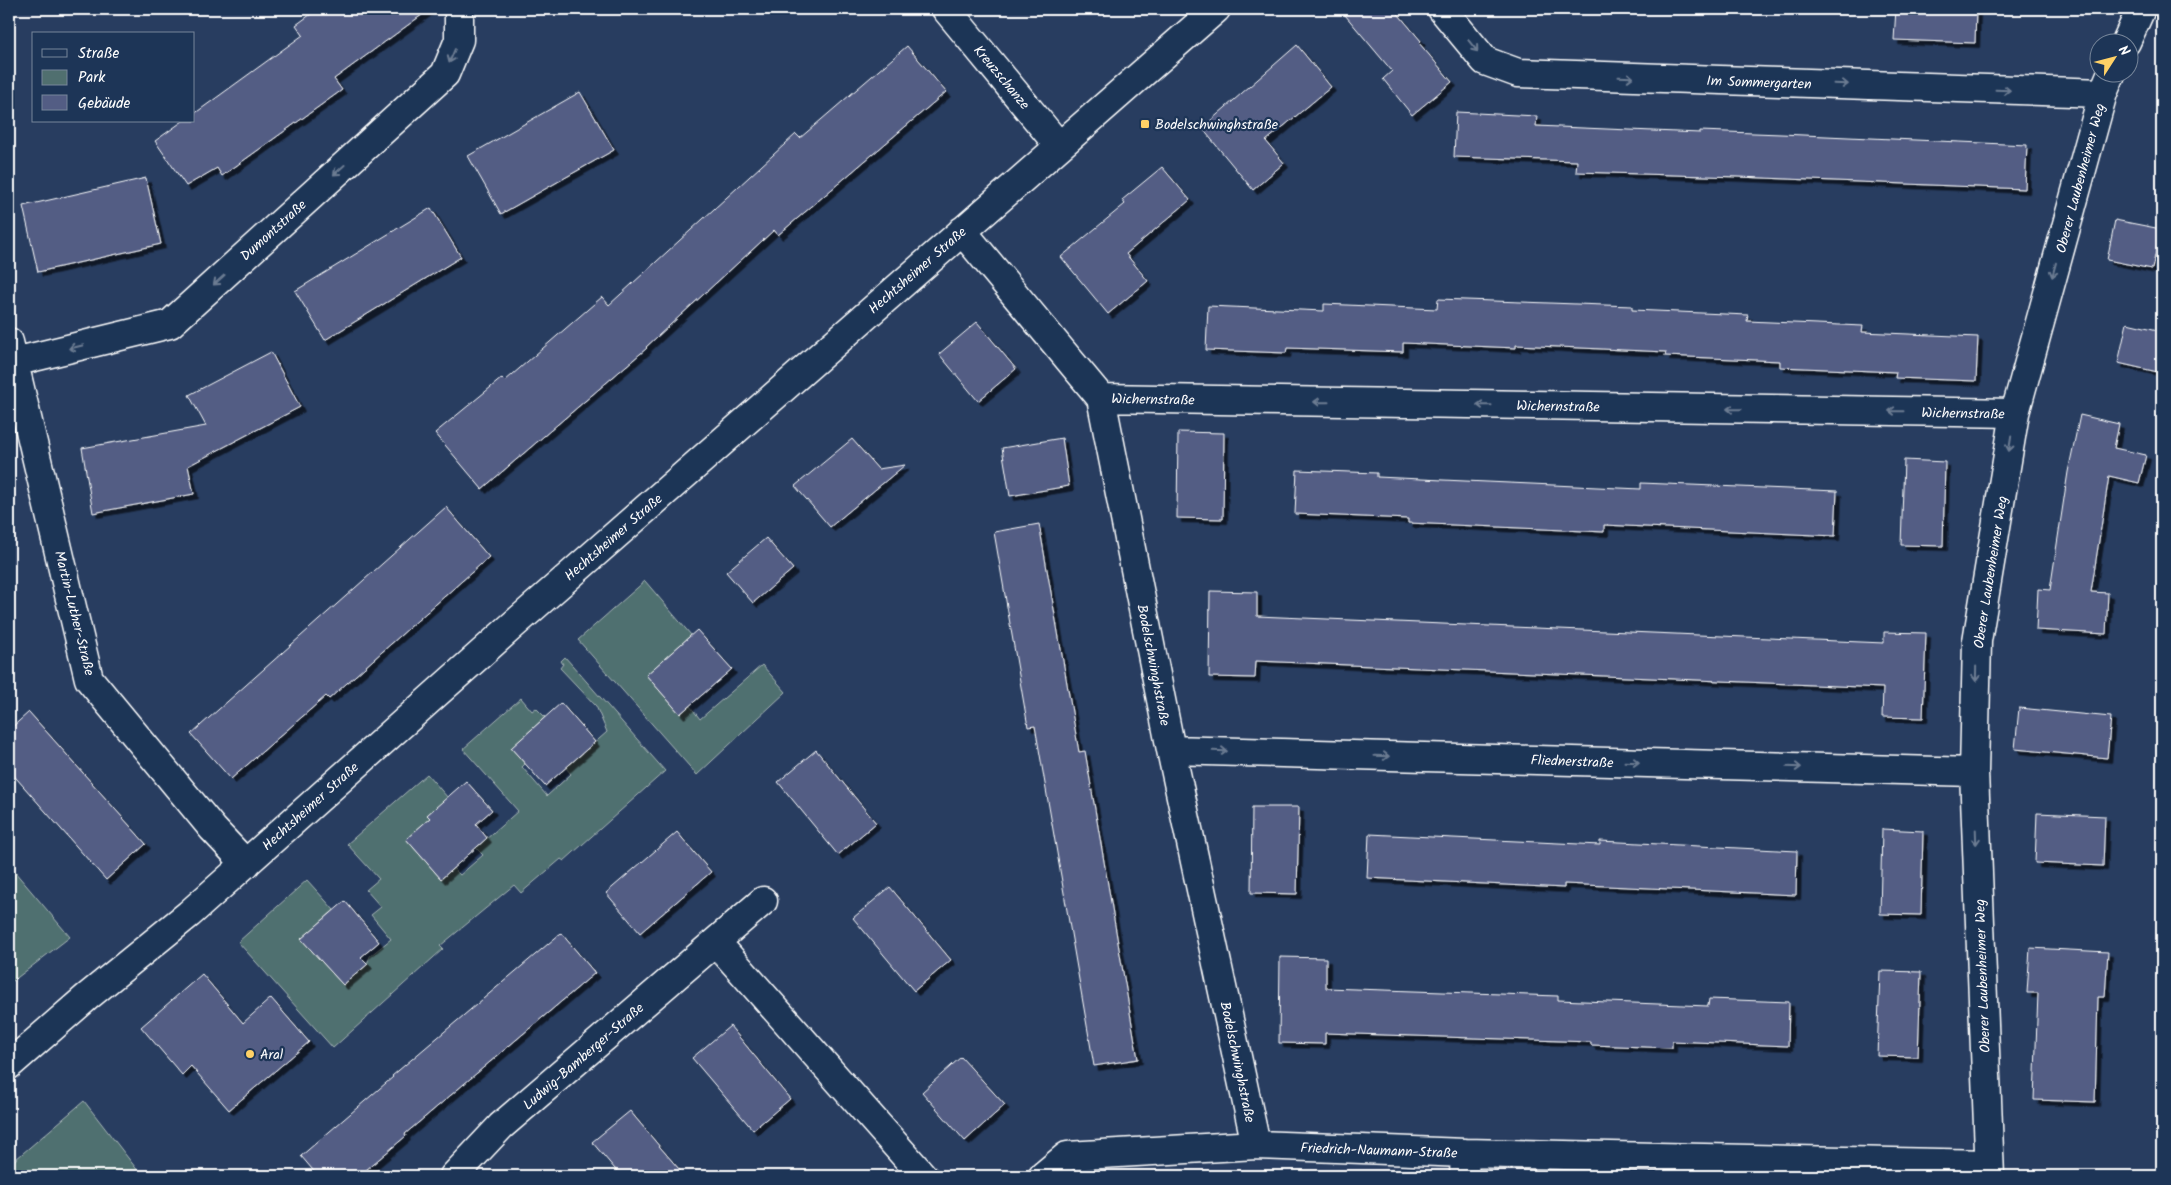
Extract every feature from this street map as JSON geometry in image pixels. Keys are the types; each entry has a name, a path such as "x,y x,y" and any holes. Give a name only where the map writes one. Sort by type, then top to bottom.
{"street":[{"name":"Dumontstraße","path":"11,352 170,324 445,74 459,40 459,9"},
{"name":"Kreuzschanze","path":"946,9 1059,146"},
{"name":"Hechtsheimer Straße","path":"9,1065 87,997 189,914 512,626 1216,9"},
{"name":"Im Sommergarten","path":"1442,9 1485,61 1518,73 2108,83"},
{"path":"2131,32 2141,9"},
{"name":"Oberer Laubenheimer Weg","path":"1990,1170 1974,772 1977,641 2015,413 2108,83"},
{"name":"Bodelschwinghstraße","path":"962,231 1102,398 1171,750 1256,1145"},
{"name":"Martin-Luther-Straße","path":"11,352 89,679 213,829 246,864"},
{"name":"Wichernstraße","path":"1102,398 2015,413"},
{"name":"Fliednerstraße","path":"1171,750 1974,772"},
{"name":"Ludwig-Bamberger-Straße","path":"454,1176 501,1126 763,901"},
{"path":"716,942 924,1176"},
{"name":"Friedrich-Naumann-Straße","path":"1043,1176 1068,1156 1256,1145 1465,1165 1990,1170"}],"green space":[{"path":"645,581 691,635 646,675 680,714 690,706 700,719 762,665 786,692 697,775 578,640"},
{"path":"565,657 665,771 564,861 561,859 521,893 514,885 440,946 443,949 333,1048 238,942 307,880 334,910 301,939 343,985 367,964 370,956 391,939 371,915 381,907 366,890 379,879 347,844 427,774 448,798 427,815 430,818 406,839 441,879 453,868 460,875 483,855 476,848 518,811 463,749 521,698 532,711 536,708 545,717 511,748 525,764 522,767 547,796 571,774 566,768 607,732 596,706 560,668 563,664 561,661"},
{"path":"9,865 70,937 9,984"},
{"path":"84,1101 142,1176 9,1176 9,1165"}],"building":[{"path":"318,9 430,9 334,79 342,90 222,176 217,168 186,186 155,141 182,122 195,122 195,113 303,35 296,25"},
{"path":"1340,9 1394,9 1421,41 1419,43 1452,82 1412,115 1383,79 1392,71"},
{"path":"1896,9 1976,9 1975,43 1894,40"},
{"path":"1297,45 1331,87 1266,141 1284,163 1253,190 1202,128"},
{"path":"907,46 946,92 778,235 774,230 647,348 482,489 435,433 502,378 505,381 602,297 609,305 796,134 800,138"},
{"path":"580,92 614,150 501,214 468,156"},
{"path":"1456,112 1537,116 1536,126 2027,145 2025,189 1576,172 1577,161 1454,157"},
{"path":"1162,167 1190,200 1126,254 1148,281 1108,314 1061,257 1125,204 1122,200"},
{"path":"146,178 161,244 38,272 23,206"},
{"path":"431,208 461,257 325,340 295,291"},
{"path":"2115,220 2161,229 2152,269 2107,260"},
{"path":"1438,299 1632,306 1632,310 1748,315 1747,321 1863,326 1862,332 1978,337 1976,381 1895,378 1896,372 1780,367 1780,361 1665,356 1666,352 1516,345 1516,348 1403,343 1403,352 1287,348 1286,353 1206,350 1208,306 1324,311 1324,304 1437,309"},
{"path":"977,322 1016,369 978,401 939,354"},
{"path":"2127,323 2162,331 2162,373 2118,363"},
{"path":"271,352 300,407 188,466 194,494 93,513 82,448 206,426 189,395"},
{"path":"2080,415 2119,424 2114,448 2146,455 2139,483 2109,476 2091,592 2108,593 2106,634 2036,630 2038,589 2050,590 2068,472"},
{"path":"1178,432 1224,433 1223,519 1177,518"},
{"path":"1062,438 1069,486 1010,496 1002,448"},
{"path":"852,439 878,469 905,465 830,527 795,486"},
{"path":"1904,460 1945,462 1943,546 1901,545"},
{"path":"1297,470 1377,473 1377,477 1641,489 1641,483 1837,491 1835,536 1604,525 1604,532 1408,523 1408,519 1295,514"},
{"path":"446,507 489,557 329,699 326,696 231,779 191,734"},
{"path":"1039,524 1079,752 1085,751 1138,1059 1094,1066 1035,726 1028,727 994,532"},
{"path":"766,538 793,569 753,603 726,572"},
{"path":"1210,591 1257,592 1257,616 1884,643 1884,632 1926,633 1923,718 1882,717 1883,688 1256,661 1255,678 1209,677"},
{"path":"697,630 732,669 680,714 646,675"},
{"path":"561,703 595,742 545,786 511,748"},
{"path":"2019,708 2111,717 2107,758 2015,749"},
{"path":"29,712 146,844 106,880 9,770 9,730"},
{"path":"816,750 876,823 838,855 778,782"},
{"path":"466,781 492,810 476,824 487,838 441,879 406,839 430,818 427,815"},
{"path":"1252,807 1299,807 1297,894 1251,893"},
{"path":"2037,813 2105,816 2103,866 2035,863"},
{"path":"1882,829 1923,831 1921,915 1880,914"},
{"path":"677,832 711,872 640,933 606,893"},
{"path":"1369,834 1600,845 1600,841 1797,851 1796,895 1564,884 1564,888 1367,878"},
{"path":"890,887 951,960 914,991 853,918"},
{"path":"345,901 379,942 361,957 368,964 343,985 301,939"},
{"path":"561,933 595,973 405,1134 406,1136 359,1176 318,1176 301,1156"},
{"path":"2030,948 2108,952 2105,997 2098,997 2095,1102 2034,1100 2038,993 2027,993"},
{"path":"1280,957 1326,958 1326,988 1558,996 1558,1000 1708,1006 1709,999 1789,1002 1788,1046 1672,1041 1672,1048 1591,1045 1591,1042 1325,1033 1325,1044 1279,1043"},
{"path":"1880,971 1921,972 1918,1057 1877,1056"},
{"path":"202,974 243,1023 271,998 309,1042 229,1110 191,1066 182,1075 141,1027"},
{"path":"730,1026 790,1099 753,1130 692,1058"},
{"path":"961,1057 1005,1105 965,1141 922,1092"},
{"path":"630,1111 685,1176 621,1176 592,1142"}],"place":[{"name":"Bodelschwinghstraße","path":"1145,124"},
{"name":"Aral","path":"250,1054"}]}
